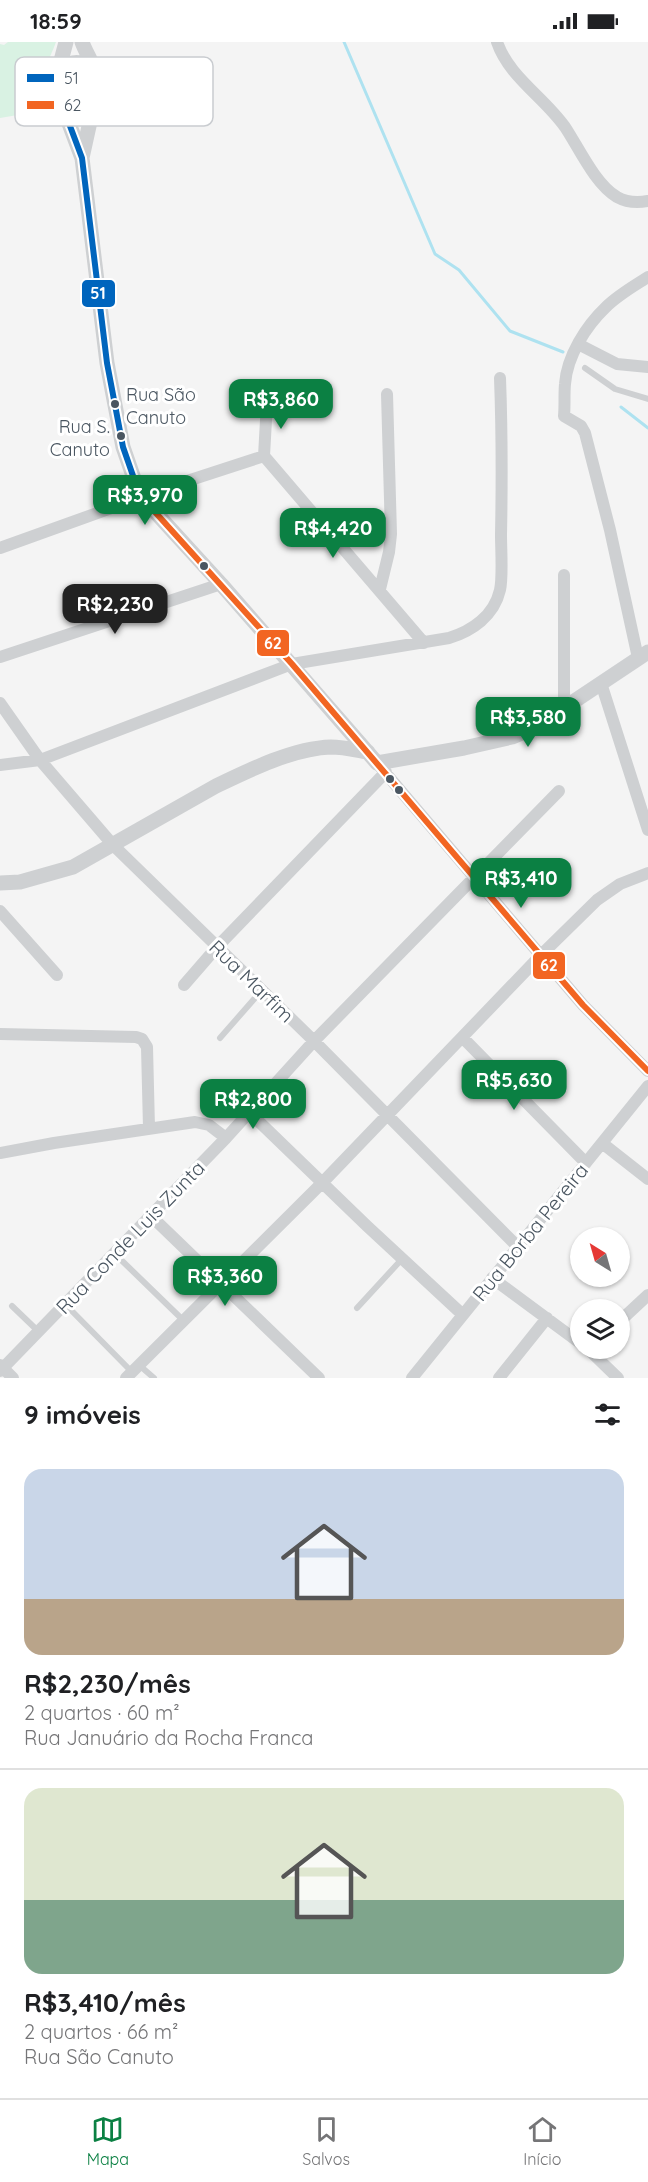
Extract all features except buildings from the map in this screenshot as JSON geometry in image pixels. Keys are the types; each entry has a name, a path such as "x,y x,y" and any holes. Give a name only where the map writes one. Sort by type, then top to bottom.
{"street":[{"path":"62,57 66,42"},
{"path":"82,42 89,57"},
{"path":"497,42 510,68 549,107 601,181 616,196 627,201 648,201"},
{"path":"70,126 82,158 106,352 123,447 147,495 169,528 292,664 583,1005 648,1071"},
{"path":"82,158 89,126"},
{"path":"0,883 20,882 73,867 216,786 304,751 333,747 377,762 460,749 512,737 534,728 643,655 585,433 580,426 564,416 565,382 570,361 578,344 606,306 648,277"},
{"path":"578,344 617,364 648,367"},
{"path":"0,765 40,760 292,664 449,638 472,628 489,614 500,591 502,449 500,378"},
{"path":"380,589 391,534 387,394"},
{"path":"267,402 264,456 424,643"},
{"path":"0,548 175,485 264,456"},
{"path":"564,575 564,708"},
{"path":"0,657 221,584"},
{"path":"601,683 648,830"},
{"name":"Rua Marfim","path":"0,703 40,760 113,845 315,1041 518,1247"},
{"path":"184,985 377,762"},
{"name":"Rua Conde Luis Zunta","path":"1,1368 115,1254 315,1041 559,791"},
{"path":"132,1372 323,1182 541,955 604,893 648,873"},
{"path":"0,911 57,975"},
{"path":"0,1034 142,1039 147,1047 149,1128"},
{"path":"463,1038 586,1163"},
{"name":"Rua Borba Pereira","path":"412,1378 648,1086"},
{"path":"249,1112 463,1315"},
{"path":"0,1153 195,1122 209,1125 226,1138"},
{"path":"602,1143 648,1179"},
{"path":"151,1216 320,1378"},
{"path":"492,1278 570,1335"},
{"path":"630,1312 648,1295"},
{"path":"499,1378 547,1318"},
{"path":"598,1359 618,1378"},
{"path":"1,1368 13,1378"}],"lane":[{"path":"585,368 615,389 648,399"},
{"path":"220,1038 262,990"},
{"path":"115,1254 183,1320"},
{"path":"357,1308 402,1258"},
{"path":"65,1304 132,1372 154,1378"},
{"path":"12,1306 38,1332"}],"green space":[{"path":"8,42 56,42 50,57 15,57 15,115 0,118 0,44 4,45"}],"waterway":[{"path":"344,42 435,254 459,270 510,331 563,352"},
{"path":"621,407 648,428"}],"transit line":[{"name":"51","path":"70,126 82,158 107,363 123,447 139,493"},
{"name":"62","path":"146,502 292,664 583,1005 648,1071"}],"place":[{"name":"Rua São Canuto","path":"115,404"},
{"name":"Rua S. Canuto","path":"121,436"}]}
